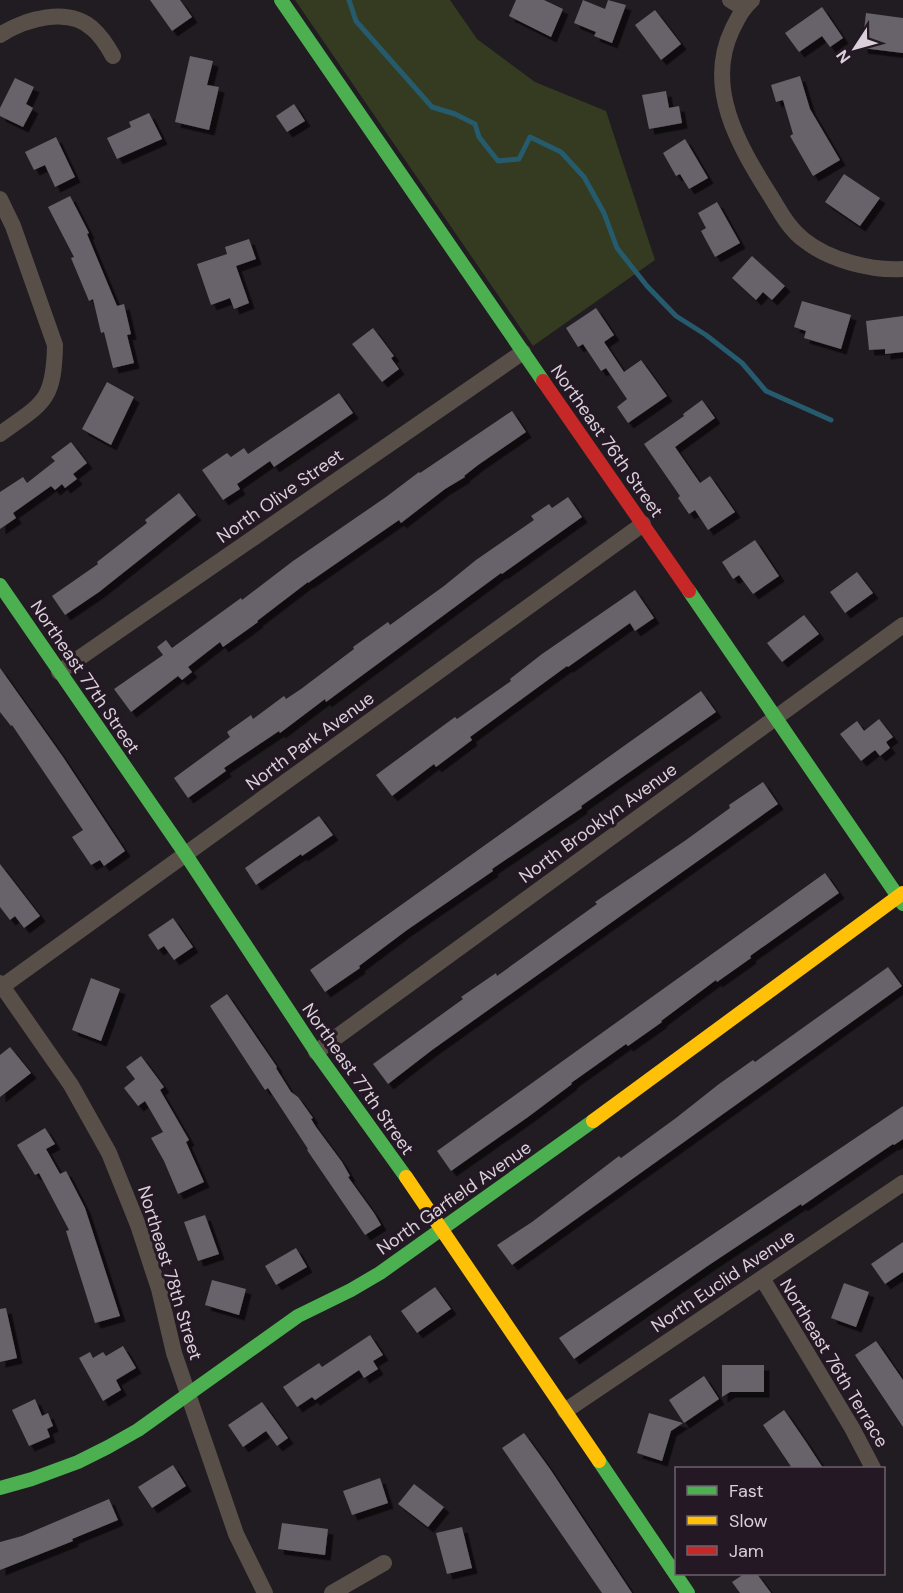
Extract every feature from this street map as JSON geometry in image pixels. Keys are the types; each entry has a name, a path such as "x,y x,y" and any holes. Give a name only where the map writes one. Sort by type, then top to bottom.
{"street":[{"name":"Northeast 76th Street","path":"281,0 643,524 774,719 901,898"},
{"path":"741,3 723,55 722,73 725,106 747,159 786,223 803,240 822,252 838,258 886,270 903,269"},
{"path":"0,35 22,24 42,18 74,18 93,28 112,56"},
{"path":"0,200 13,226 55,345 50,388 40,406 0,434"},
{"name":"North Olive Street","path":"59,672 523,352"},
{"name":"North Park Avenue","path":"1,986 643,524"},
{"name":"Northeast 77th Street","path":"0,585 186,855 316,1052 442,1229 675,1574"},
{"name":"North Brooklyn Avenue","path":"316,1052 903,625"},
{"name":"North Garfield Avenue","path":"0,1488 32,1479 98,1452 138,1430 298,1316 380,1273 901,898"},
{"name":"Northeast 78th Street","path":"1,986 71,1085 109,1153 138,1226 159,1288 174,1353 236,1534 265,1593"},
{"name":"North Euclid Avenue","path":"565,1411 903,1183"},
{"name":"Northeast 76th Terrace","path":"762,1278 852,1428 872,1467"},
{"path":"332,1593 384,1563"},
{"name":"Northeast 77th Street","path":"676,1575 688,1593"}],"green space":[{"path":"295,0 450,0 477,39 535,82 606,111 655,260 533,346"}],"building":[{"path":"150,0 180,0 192,17 172,31"},
{"path":"516,0 544,0 563,9 551,37 509,16"},
{"path":"583,0 605,9 608,0 626,5 612,43 594,36 596,32 574,23"},
{"path":"822,7 843,38 830,47 822,36 799,52 785,33"},
{"path":"655,10 681,44 661,60 635,25"},
{"path":"866,13 903,18 903,53 862,48"},
{"path":"190,56 213,61 207,85 219,87 209,130 175,122"},
{"path":"800,76 810,109 840,160 813,176 790,136 793,134 783,100 776,102 771,85"},
{"path":"15,78 34,87 26,104 33,108 23,127 0,116 0,108"},
{"path":"666,91 669,108 679,106 682,123 649,129 642,95"},
{"path":"294,104 305,121 287,132 276,116"},
{"path":"149,113 162,139 117,159 107,138 131,127 129,122"},
{"path":"56,137 75,177 55,187 45,165 34,170 25,152"},
{"path":"685,139 708,178 689,189 680,174 676,176 663,153"},
{"path":"844,174 880,198 860,226 825,202"},
{"path":"70,196 89,233 87,234 117,306 124,304 131,334 127,335 134,363 113,368 93,299 89,301 71,258 74,257 48,207"},
{"path":"717,202 740,243 715,257 701,231 706,228 698,213"},
{"path":"249,239 256,259 236,266 249,303 234,309 230,298 211,305 197,264 227,254 225,247"},
{"path":"752,256 785,286 772,300 763,292 756,300 732,278"},
{"path":"802,301 851,315 841,349 804,338 806,331 794,327"},
{"path":"596,308 614,335 604,342 624,372 641,360 667,396 628,423 617,407 627,399 606,368 601,371 583,344 578,347 566,328"},
{"path":"903,316 903,352 885,354 885,349 869,350 866,321"},
{"path":"373,328 394,356 391,358 399,369 382,382 352,344"},
{"path":"107,382 134,397 111,445 82,429"},
{"path":"339,393 353,413 274,467 270,461 237,484 240,489 223,500 202,470 227,453 231,457 244,448 248,454"},
{"path":"702,400 715,418 675,447 700,483 710,476 735,512 708,530 695,510 689,514 678,498 680,496 644,444 684,416 683,414"},
{"path":"512,411 526,432 401,523 399,520 308,582 223,647 220,642 188,667 192,672 182,680 178,676 131,712 114,689 163,655 157,647 166,640 172,648 419,472"},
{"path":"71,442 87,463 73,474 77,479 65,488 62,484 55,490 51,486 13,513 16,518 0,529 0,492 23,477 27,483 55,461 51,457"},
{"path":"179,493 196,515 99,592 65,615 52,596 98,564 97,562 147,523 145,520"},
{"path":"568,497 582,517 501,573 326,702 325,699 280,733 279,731 224,768 226,771 188,798 174,778 230,737 227,732 251,715 253,719 284,696 286,699 301,689 354,649 353,647 388,622 390,625 476,560 534,520 531,516 549,504 552,508"},
{"path":"755,540 779,576 753,594 739,575 733,579 722,562"},
{"path":"857,572 873,593 845,613 830,592"},
{"path":"635,590 654,618 635,631 630,623 470,737 472,740 436,767 434,764 392,796 376,775 455,717 457,719 511,681 510,679 542,654"},
{"path":"804,615 819,634 782,662 767,643"},
{"path":"0,668 63,757 125,851 104,866 100,860 91,865 72,837 83,830 12,725 0,712"},
{"path":"701,691 716,712 492,869 493,871 407,930 359,966 360,968 325,992 310,970"},
{"path":"879,719 893,737 886,742 890,748 880,756 875,750 861,761 840,734 857,721 864,731"},
{"path":"763,782 778,804 432,1050 388,1084 373,1064 463,999 461,997 496,973 497,976 597,904 595,902 686,840 730,808 729,805"},
{"path":"319,816 333,835 256,885 245,868"},
{"path":"0,864 40,916 24,928 15,916 10,920 0,907"},
{"path":"825,873 839,893 451,1171 437,1151"},
{"path":"173,918 193,947 174,960 164,946 158,950 148,935"},
{"path":"888,967 902,986 512,1265 497,1245 532,1222 619,1156 621,1158 719,1084 753,1060 755,1062"},
{"path":"91,978 120,989 101,1041 72,1030"},
{"path":"227,994 277,1067 291,1092 298,1097 313,1118 311,1119 316,1127 342,1162 350,1176 348,1177 381,1225 365,1235 268,1088 265,1090 210,1006"},
{"path":"10,1047 31,1073 0,1097 0,1055"},
{"path":"141,1056 164,1087 160,1090 189,1140 186,1142 204,1182 178,1194 151,1138 163,1132 145,1101 138,1106 124,1088 135,1079 126,1067"},
{"path":"903,1106 903,1139 709,1265 574,1359 559,1338"},
{"path":"45,1128 55,1144 46,1149 60,1174 66,1171 85,1208 120,1316 95,1323 66,1231 69,1230 39,1173 35,1175 17,1145"},
{"path":"205,1215 219,1254 198,1261 184,1222"},
{"path":"903,1242 903,1272 885,1284 871,1264"},
{"path":"296,1248 307,1267 276,1285 265,1266"},
{"path":"212,1280 246,1289 239,1315 205,1305"},
{"path":"844,1283 869,1292 856,1327 831,1318"},
{"path":"435,1287 451,1309 417,1333 401,1311"},
{"path":"6,1308 17,1358 0,1362 0,1309"},
{"path":"370,1335 383,1355 373,1361 378,1369 364,1378 359,1370 315,1400 312,1397 297,1407 283,1387 319,1363 322,1367"},
{"path":"876,1341 903,1380 903,1427 855,1355"},
{"path":"123,1346 136,1368 116,1380 121,1390 103,1401 79,1358 90,1352 93,1358 103,1352 106,1356"},
{"path":"722,1365 764,1365 764,1392 730,1392 722,1397"},
{"path":"704,1376 719,1399 684,1423 669,1400"},
{"path":"35,1399 42,1416 48,1413 53,1426 47,1429 50,1437 29,1446 12,1410"},
{"path":"262,1402 288,1438 277,1446 266,1431 243,1447 228,1425"},
{"path":"784,1410 822,1467 791,1467 763,1425"},
{"path":"649,1413 683,1423 671,1431 662,1461 637,1453"},
{"path":"524,1433 632,1593 602,1593 502,1448"},
{"path":"173,1465 186,1486 152,1508 138,1487"},
{"path":"380,1478 388,1503 352,1515 343,1491"},
{"path":"414,1484 444,1507 428,1527 398,1504"},
{"path":"109,1499 118,1520 0,1570 0,1542 22,1536"},
{"path":"282,1523 328,1529 325,1555 278,1549"},
{"path":"462,1527 472,1568 447,1574 436,1533"},
{"path":"742,1575 758,1575 771,1593 740,1593 732,1582"}],"waterway":[{"path":"349,0 356,21 432,107 455,114 475,124 479,137 498,161 519,159 530,137 561,152 584,177 604,213 617,248 647,286 676,316 706,335 742,363 766,391 831,420"}],"traffic: fast":[{"path":"281,0 543,381"},
{"path":"0,585 186,855 316,1052 406,1177"},
{"path":"689,591 903,904"},
{"path":"0,1488 78,1462 138,1430 298,1316 380,1273 593,1121"},
{"path":"599,1461 675,1574"},
{"path":"676,1575 688,1593"}],"traffic: slow":[{"path":"593,1121 903,893"},
{"path":"406,1177 599,1461"}],"traffic: jam":[{"path":"543,381 689,591"}]}
